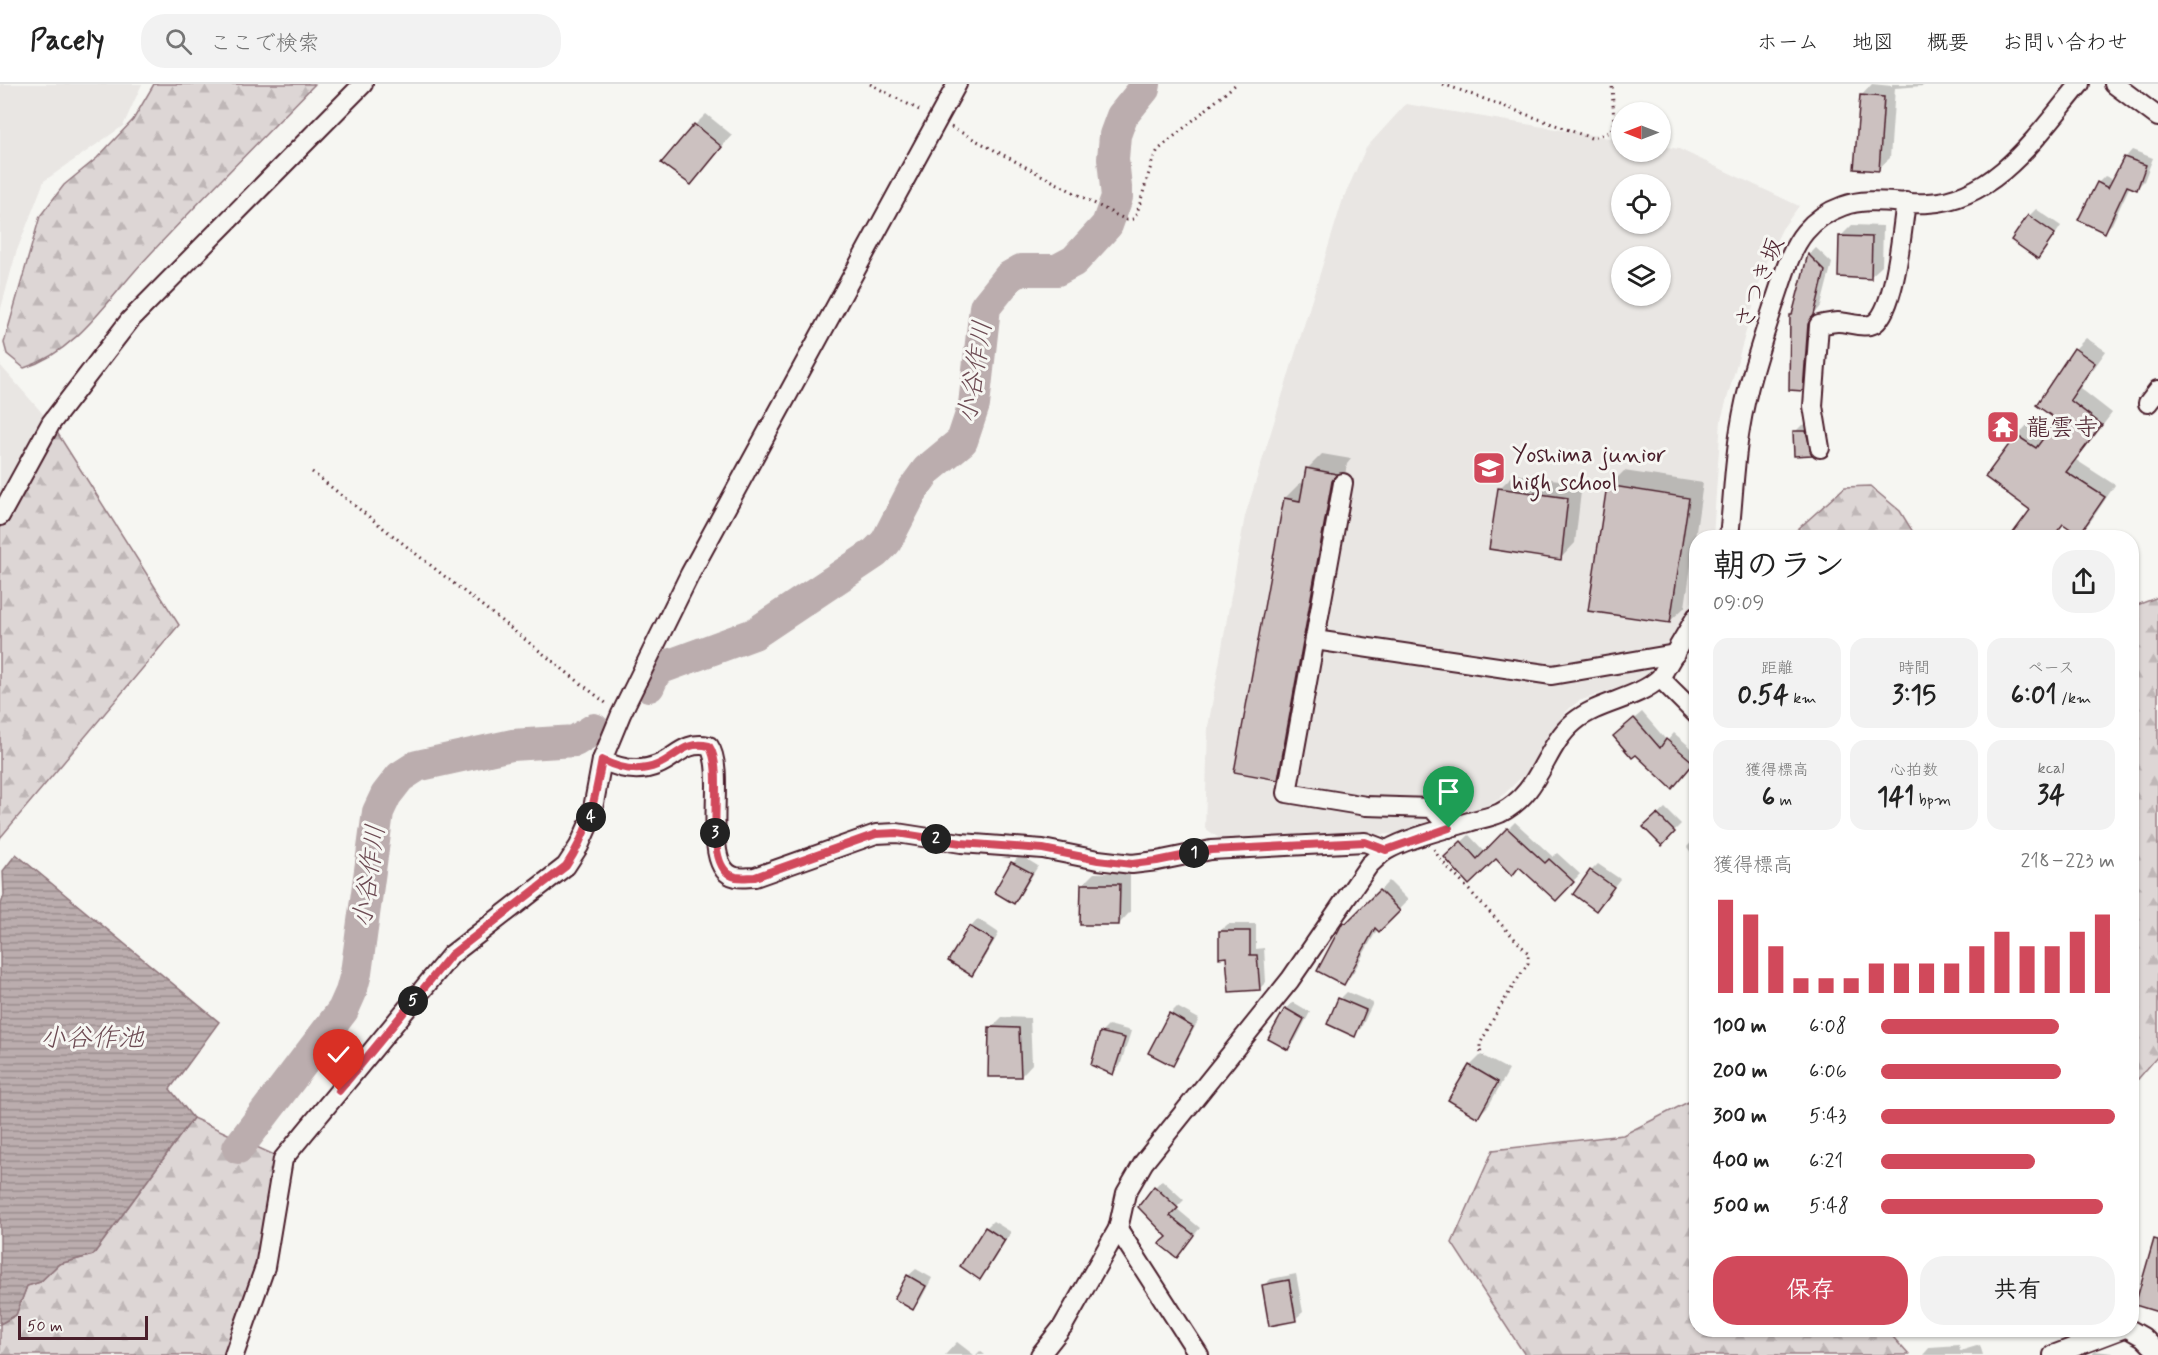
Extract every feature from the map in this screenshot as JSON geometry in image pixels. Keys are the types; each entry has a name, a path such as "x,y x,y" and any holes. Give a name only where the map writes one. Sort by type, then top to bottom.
{"street":[{"path":"0,516 51,423 130,320 363,84"},
{"path":"234,1355 265,1267 283,1159 451,955 566,866 579,846 591,819 602,760 621,714 690,574 957,84"},
{"name":"さつき坂","path":"1730,530 1740,430 1758,351 1791,256 1805,232 1819,219 1842,206 1861,202 1928,203 1952,200 1972,193 1997,176 2022,152 2080,84"},
{"path":"2114,84 2156,113"},
{"path":"1821,448 1813,406 1819,325 1838,322 1869,325 1875,322 1884,308 1896,273 1906,202"},
{"path":"1343,483 1287,793 1366,806 1432,808 1449,828"},
{"path":"1040,1355 1063,1326 1118,1229 1126,1193 1144,1162 1290,980 1369,865 1386,850 1427,834 1500,813 1518,801 1533,785 1572,723 1588,712 1651,686 1660,678 1689,630"},
{"path":"1316,640 1552,675 1676,654"},
{"path":"1660,678 1689,707"},
{"path":"602,760 616,767 630,770 657,765 697,743 709,746 714,753 717,795 714,837 717,854 725,870 734,877 755,877 876,834 897,833 961,843 1043,849 1132,864 1211,850 1365,842 1386,850"},
{"path":"1118,1229 1199,1355"},
{"path":"2139,1334 2158,1352"},
{"path":"2053,1355 2101,1337"}],"path":[{"path":"870,84 1127,220 1133,219 1137,213 1153,159 1158,150 1236,84"},
{"path":"1443,84 1591,138 1610,132 1614,124 1612,84"},
{"path":"312,471 621,714"},
{"path":"1427,834 1439,858 1528,952 1528,963 1498,1010 1480,1044 1480,1051 1484,1056"}],"shaded area":[{"path":"0,84 142,84 123,126 44,181 16,253 0,312"},
{"name":"Yoshima junior high school","path":"1406,104 1611,138 1611,162 1671,162 1671,148 1679,149 1799,206 1782,229 1765,264 1721,420 1713,530 1689,530 1689,607 1650,674 1636,682 1579,701 1571,707 1563,715 1526,773 1498,800 1483,808 1394,834 1224,842 1205,828 1208,727 1245,516 1343,199 1366,148"},
{"path":"0,365 51,423 0,516"}],"green space":[{"path":"154,84 315,84 163,240 75,338 43,360 24,368 7,354 4,343 40,216 64,185 97,158 133,120"},
{"path":"51,423 179,625 0,838 0,516"},
{"path":"1870,486 1900,511 1912,530 1797,530 1845,487"},
{"path":"2158,597 2158,1056 2139,1078 2139,604"},
{"path":"1689,1102 1689,1337 1893,1337 1909,1355 1525,1355 1452,1243 1493,1150 1623,1135"},
{"path":"193,1118 283,1159 234,1355 0,1355 0,1324 16,1315 27,1286 40,1282 59,1264 93,1255"}],"water":[{"name":"小谷作池","path":"16,854 219,1022 170,1089 193,1118 93,1255 59,1264 40,1282 27,1286 16,1315 0,1324 0,907 4,895 3,871"}],"building":[{"path":"1860,95 1884,97 1879,171 1854,169"},
{"path":"694,124 722,147 691,185 661,163"},
{"path":"2124,157 2146,165 2137,190 2127,186 2105,233 2078,220 2097,182 2108,188"},
{"path":"2028,215 2055,234 2038,259 2011,240"},
{"path":"1839,236 1872,237 1871,279 1838,277"},
{"path":"1808,254 1825,271 1814,315 1808,324 1803,391 1789,390 1790,315 1792,315"},
{"path":"2074,348 2095,363 2070,400 2102,425 2066,472 2105,497 2082,530 2072,530 2063,524 2058,530 2015,530 2030,510 1985,477 2016,435 2036,448 2057,420 2036,405"},
{"path":"1793,431 1806,431 1812,455 1794,456"},
{"path":"1306,468 1337,474 1332,481 1278,780 1234,772 1284,498 1300,501"},
{"path":"1607,485 1689,498 1670,623 1588,611"},
{"path":"1498,488 1568,498 1561,560 1489,549"},
{"path":"1634,718 1660,748 1666,739 1689,759 1689,769 1672,789 1636,755 1632,758 1613,736"},
{"path":"1657,814 1675,832 1662,846 1643,827"},
{"path":"1507,828 1545,863 1549,859 1574,882 1556,901 1519,867 1512,876 1496,859 1469,885 1444,857 1461,841 1477,859"},
{"path":"1011,862 1032,873 1014,904 994,892"},
{"path":"1590,870 1614,887 1596,911 1573,894"},
{"path":"1081,884 1120,884 1119,925 1080,925"},
{"path":"1379,890 1400,911 1379,932 1375,928 1344,985 1317,971 1343,922 1346,923"},
{"path":"969,926 993,940 972,976 948,961"},
{"path":"1219,931 1250,931 1250,955 1257,955 1260,990 1229,992 1226,957 1219,958"},
{"path":"1338,998 1366,1010 1355,1037 1327,1024"},
{"path":"1285,1008 1304,1019 1288,1050 1268,1039"},
{"path":"1169,1013 1193,1027 1173,1066 1148,1053"},
{"path":"989,1027 1019,1028 1021,1077 988,1077"},
{"path":"1100,1032 1125,1038 1113,1075 1091,1065"},
{"path":"1469,1065 1498,1082 1478,1118 1448,1100"},
{"path":"1154,1186 1178,1208 1170,1216 1194,1235 1177,1258 1159,1244 1167,1237 1138,1207"},
{"path":"985,1227 1005,1240 980,1280 960,1266"},
{"path":"2154,1239 2158,1240 2158,1312 2139,1306 2139,1291"},
{"path":"907,1275 926,1286 913,1310 894,1299"},
{"path":"1289,1280 1296,1321 1269,1326 1262,1285"}],"waterway":[{"name":"小谷作川","path":"649,686 656,670 754,634 875,553 886,542 914,488 927,470 962,441 974,405 985,307 1009,277 1021,270 1057,270 1074,261 1107,225 1117,197 1113,159 1115,135 1122,116 1144,89 1145,84"},
{"name":"小谷作川","path":"238,1148 343,1010 351,992 356,973 378,812 386,795 400,777 417,766 512,745 575,741 594,729"}],"place":[{"name":"龍雲寺","path":"2003,427"},
{"name":"Yoshima junior high school","path":"1489,468"}],"route":[{"path":"339,1091 451,955 566,866 579,846 591,819 602,760 616,767 630,770 657,765 697,743 709,746 714,753 717,795 714,837 717,854 725,870 734,877 755,877 876,834 897,833 961,843 1043,849 1132,864 1211,850 1365,842 1386,850 1449,828"}]}
